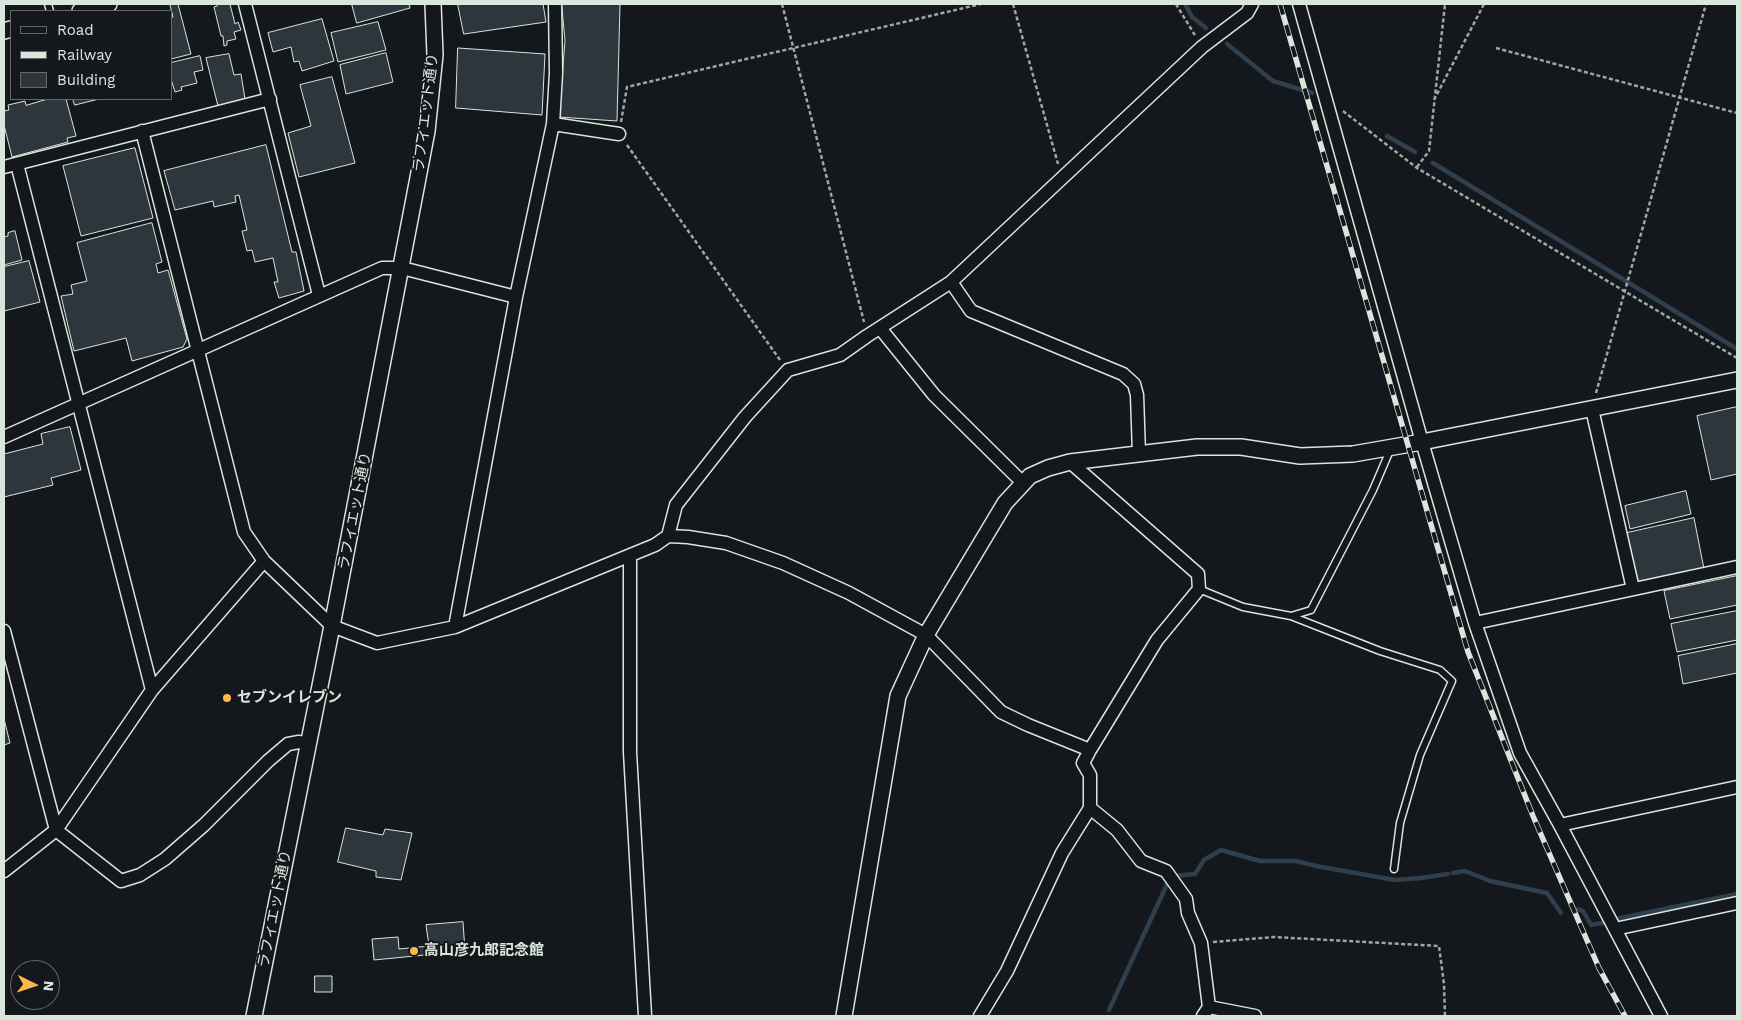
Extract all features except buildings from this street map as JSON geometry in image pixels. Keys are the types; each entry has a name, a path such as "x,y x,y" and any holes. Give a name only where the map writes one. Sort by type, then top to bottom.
{"street":[{"path":"84,10 109,4"},
{"path":"245,4 319,295"},
{"name":"ラフィエット通り","path":"254,1016 402,268 427,131 435,55 433,4"},
{"path":"455,627 516,297 553,124 556,73 555,4"},
{"path":"668,536 676,505 745,417 788,370 840,355 951,282 1202,47 1247,13 1252,4"},
{"path":"1299,4 1475,623 1520,753 1661,1016"},
{"path":"4,167 270,98"},
{"path":"553,124 619,134"},
{"path":"142,131 244,532 264,561 332,626 377,643 455,627 630,556 655,545 668,536 726,543 783,563 849,593 926,635 1001,712 1090,750"},
{"path":"17,164 152,690"},
{"path":"4,436 80,404 382,268 402,268 516,297"},
{"path":"951,282 971,311 1123,374 1134,384 1138,395 1139,454"},
{"path":"880,328 934,395 1023,483"},
{"path":"844,1016 898,696 926,635 1005,503 1030,476 1048,468 1070,462 1197,447 1241,447 1300,456 1354,454 1737,380"},
{"path":"1592,409 1633,589"},
{"path":"980,1016 1007,971 1062,853 1090,808 1090,775 1083,763 1157,640 1199,589 1198,574 1070,462"},
{"path":"630,556 630,752 645,1016"},
{"path":"4,871 56,830 152,690 264,561"},
{"path":"1475,623 1737,567"},
{"path":"4,631 56,830 121,881 130,880 149,871 173,852 204,825 255,772 282,749 292,743 308,744"},
{"path":"1560,825 1737,788"},
{"path":"1090,808 1116,830 1141,861 1166,872 1186,899 1188,913 1201,943 1206,1012 1255,1016"},
{"path":"1615,929 1737,903"}],"lane":[{"path":"1291,616 1311,610 1373,490 1392,447"},
{"path":"1199,589 1243,607 1291,616 1380,651 1440,670 1452,681 1420,755 1400,823 1394,869"}],"path":[{"path":"782,4 867,336"},
{"path":"788,370 619,134 627,87 981,4"},
{"path":"1013,4 1061,178"},
{"path":"1176,4 1202,47"},
{"path":"1417,168 1429,151 1445,4"},
{"path":"1433,102 1484,4"},
{"path":"1592,409 1706,4"},
{"path":"1496,48 1737,113"},
{"path":"1325,97 1417,168 1737,358"},
{"path":"1201,943 1274,937 1439,946 1444,984 1445,1016"}],"waterway":[{"path":"1185,4 1192,17 1206,28"},
{"path":"1227,44 1273,81 1312,93"},
{"path":"1387,136 1415,152"},
{"path":"1433,163 1737,349"},
{"path":"1173,876 1195,874 1204,860 1221,850 1260,861 1296,861 1395,880 1448,874"},
{"path":"1453,873 1465,871 1490,881 1547,893 1561,913"},
{"path":"1109,1010 1169,880"},
{"path":"1616,919 1737,894"},
{"path":"1578,909 1583,911 1591,925 1602,923"}],"railway":[{"path":"1280,4 1468,652 1533,816 1599,968 1625,1016"}],"place":[{"name":"セブンイレブン","path":"227,698"},
{"name":"高山彦九郎記念館","path":"414,951"}]}
